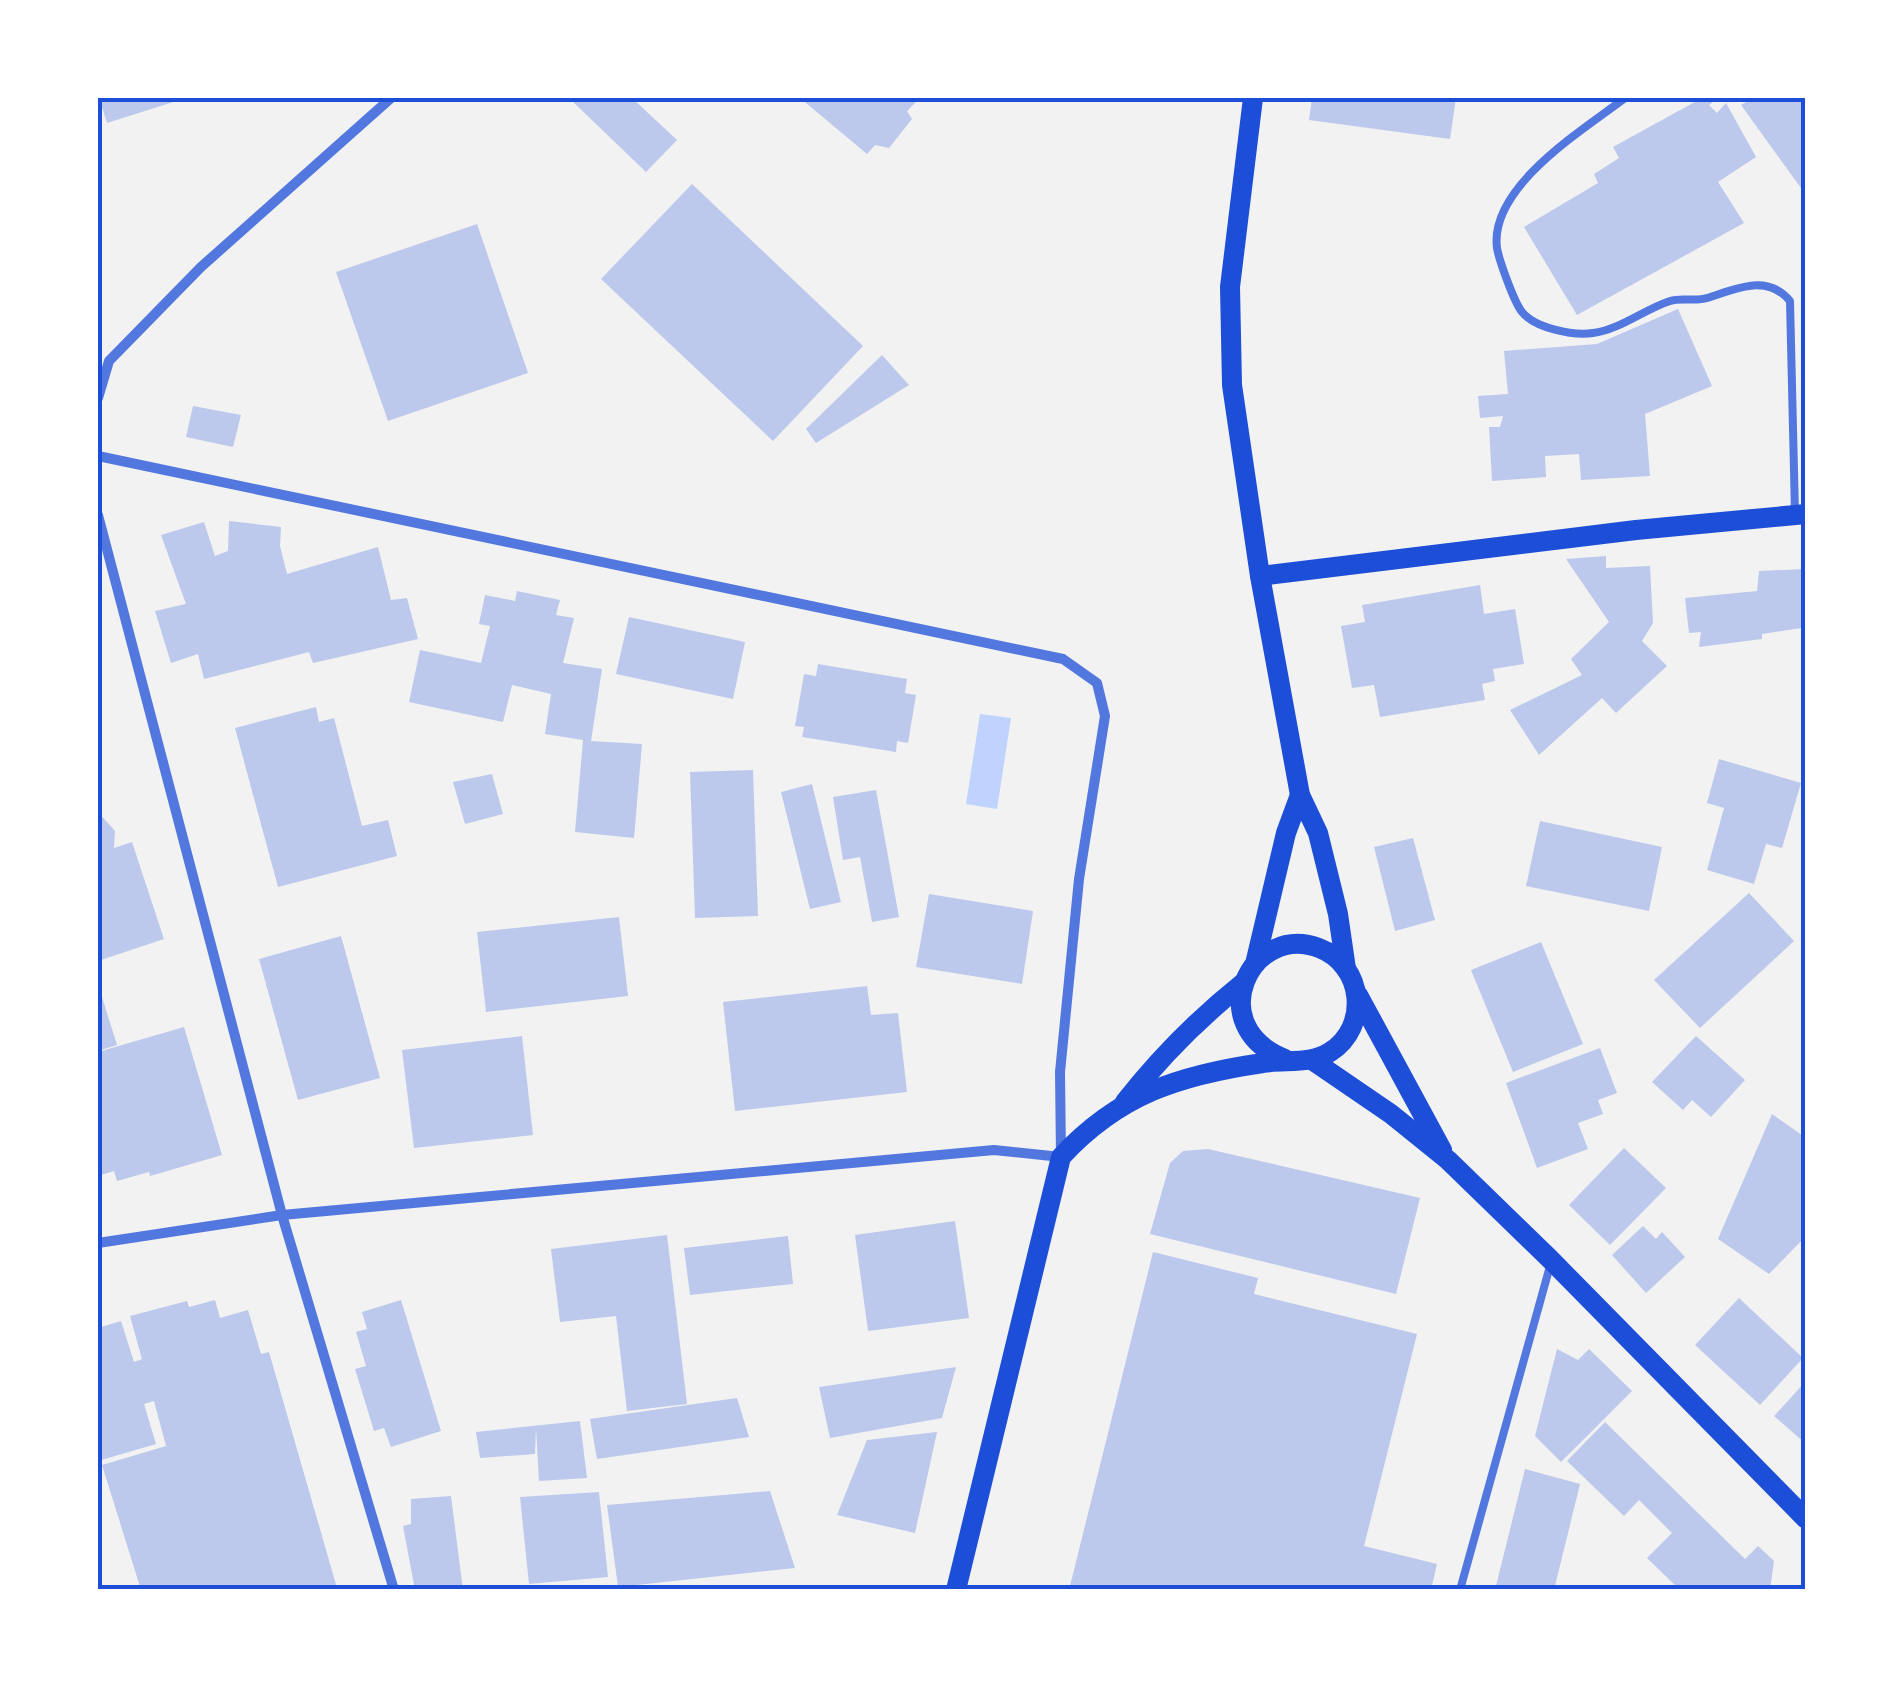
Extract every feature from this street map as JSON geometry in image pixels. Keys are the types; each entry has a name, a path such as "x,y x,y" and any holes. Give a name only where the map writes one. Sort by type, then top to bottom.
{"main road":[{"path":"1253,98 1230,286 1228,337 1260,576 1300,795 1318,833 1338,914 1346,969 1448,1160"},
{"path":"1260,576 1800,514"},
{"path":"1255,964 1286,833 1300,795"},
{"path":"1124,1103 1161,1055 1243,983 1268,953 1302,944 1334,956 1346,969"},
{"path":"1243,983 1243,1022 1267,1052 1285,1060"},
{"path":"956,1590 1061,1157 1088,1128 1124,1103 1172,1083 1232,1068 1312,1060 1328,1054 1342,1042 1357,1011 1356,993"},
{"path":"1312,1060 1391,1114 1448,1160 1552,1260 1806,1519"},
{"path":"939,1590 962,1565"}],"street":[{"path":"98,398 109,361 135,334 201,267 390,98"},
{"path":"98,456 1063,659 1097,683 1105,716 1077,898 1060,1072 1061,1157 994,1150 282,1215 98,1243"},
{"path":"98,514 282,1215 394,1590"}],"lane":[{"path":"1625,98 1535,168 1508,201 1497,231 1497,250 1521,311 1536,322 1573,332 1595,333 1673,299 1704,300 1742,286 1762,285 1781,290 1790,301 1800,514"},
{"path":"1460,1590 1552,1260"}],"water":[{"path":"980,714 1011,718 997,809 966,804"}],"building":[{"path":"99,98 186,98 107,123"},
{"path":"573,98 632,98 677,140 646,172"},
{"path":"800,98 920,98 907,111 912,119 889,148 875,145 867,154"},
{"path":"1312,98 1456,98 1450,139 1309,120"},
{"path":"1702,98 1718,98 1709,105 1717,113 1726,103 1756,157 1718,182 1744,223 1577,315 1524,227 1598,183 1594,174 1619,158 1613,147"},
{"path":"1753,98 1806,98 1806,195 1741,105"},
{"path":"692,184 863,346 773,441 601,279"},
{"path":"477,224 528,373 388,421 336,272"},
{"path":"1678,309 1712,386 1645,414 1650,476 1581,480 1579,454 1545,456 1546,477 1492,481 1489,427 1500,427 1503,416 1480,418 1478,396 1508,394 1504,351 1597,344"},
{"path":"882,355 909,385 816,443 806,429"},
{"path":"193,406 241,415 233,447 186,437"},
{"path":"229,521 281,527 280,546 287,574 378,547 391,600 407,598 418,639 313,663 309,652 204,679 198,654 171,663 155,611 186,604 161,535 204,522 215,556 228,551"},
{"path":"1606,556 1606,568 1650,566 1653,623 1642,641 1667,666 1616,713 1602,698 1539,755 1510,710 1582,675 1571,659 1609,622 1566,559"},
{"path":"1806,569 1806,623 1802,628 1762,634 1762,639 1699,647 1701,632 1689,633 1685,598 1757,591 1759,571"},
{"path":"1480,585 1484,614 1515,609 1524,664 1493,669 1495,681 1482,684 1485,700 1380,717 1374,685 1352,688 1341,626 1365,622 1362,605"},
{"path":"517,591 560,600 556,615 574,618 563,663 602,669 591,741 642,744 634,838 575,832 583,740 545,734 551,694 512,685 503,722 409,702 420,650 481,663 490,626 479,624 485,595 515,601"},
{"path":"629,617 745,642 733,699 616,674"},
{"path":"818,664 907,679 905,693 916,695 908,743 897,741 896,752 802,737 804,727 795,726 804,674 816,676"},
{"path":"316,707 319,722 334,718 362,826 388,820 397,856 278,887 235,728"},
{"path":"1719,759 1801,783 1782,848 1766,844 1754,884 1707,870 1724,808 1707,803"},
{"path":"753,770 758,916 695,918 690,772"},
{"path":"492,774 503,814 465,824 453,782"},
{"path":"812,784 841,902 810,909 781,792"},
{"path":"876,790 899,917 872,922 860,857 843,860 833,797"},
{"path":"98,812 115,831 114,848 132,842 164,939 98,961"},
{"path":"1540,821 1662,847 1649,911 1526,886"},
{"path":"1413,838 1435,920 1395,931 1374,847"},
{"path":"1749,893 1794,941 1700,1028 1654,980"},
{"path":"929,894 1033,911 1022,984 916,967"},
{"path":"619,917 628,996 486,1012 477,932"},
{"path":"341,936 380,1078 298,1100 259,959"},
{"path":"1541,942 1583,1044 1513,1072 1471,970"},
{"path":"98,984 117,1045 98,1051"},
{"path":"867,986 871,1015 898,1013 907,1092 735,1111 723,1002"},
{"path":"184,1027 222,1155 150,1176 149,1172 117,1181 114,1171 98,1176 98,1052"},
{"path":"522,1036 533,1135 414,1148 402,1050"},
{"path":"1696,1036 1745,1080 1711,1117 1692,1100 1683,1110 1652,1082"},
{"path":"1600,1048 1617,1093 1598,1100 1603,1114 1578,1123 1588,1149 1537,1168 1506,1083"},
{"path":"1772,1114 1806,1138 1806,1236 1769,1274 1718,1239"},
{"path":"1624,1148 1666,1188 1610,1245 1569,1205"},
{"path":"1208,1149 1420,1198 1396,1294 1150,1234 1170,1163 1183,1151"},
{"path":"955,1221 969,1318 868,1331 855,1235"},
{"path":"1643,1226 1656,1239 1662,1232 1685,1257 1646,1293 1612,1255"},
{"path":"667,1235 687,1404 627,1411 616,1316 560,1322 551,1249"},
{"path":"788,1236 793,1284 690,1295 684,1248"},
{"path":"1153,1252 1258,1278 1254,1294 1417,1334 1364,1546 1437,1564 1431,1590 1069,1590"},
{"path":"1739,1298 1803,1358 1760,1405 1695,1345"},
{"path":"215,1300 220,1318 248,1310 261,1354 269,1352 337,1588 141,1590 102,1465 166,1446 154,1401 144,1404 156,1444 98,1461 98,1328 121,1321 134,1362 142,1359 130,1316 187,1301 189,1307"},
{"path":"401,1300 441,1431 391,1447 384,1428 374,1431 355,1369 366,1366 356,1332 367,1329 362,1312"},
{"path":"1557,1349 1578,1360 1589,1349 1632,1391 1561,1462 1535,1436"},
{"path":"956,1367 942,1418 830,1438 819,1387"},
{"path":"1806,1381 1806,1444 1774,1416"},
{"path":"737,1398 749,1437 597,1459 590,1419"},
{"path":"580,1421 587,1478 539,1481 536,1428 535,1454 480,1458 476,1432"},
{"path":"1605,1422 1745,1559 1758,1546 1774,1561 1770,1590 1680,1590 1647,1558 1672,1533 1639,1500 1624,1516 1567,1461"},
{"path":"937,1432 915,1533 837,1515 867,1440"},
{"path":"1525,1469 1580,1484 1554,1590 1495,1590"},
{"path":"770,1491 795,1568 618,1587 607,1505"},
{"path":"599,1492 608,1577 529,1584 520,1497"},
{"path":"451,1496 463,1590 415,1590 403,1526 411,1524 411,1499"}]}
